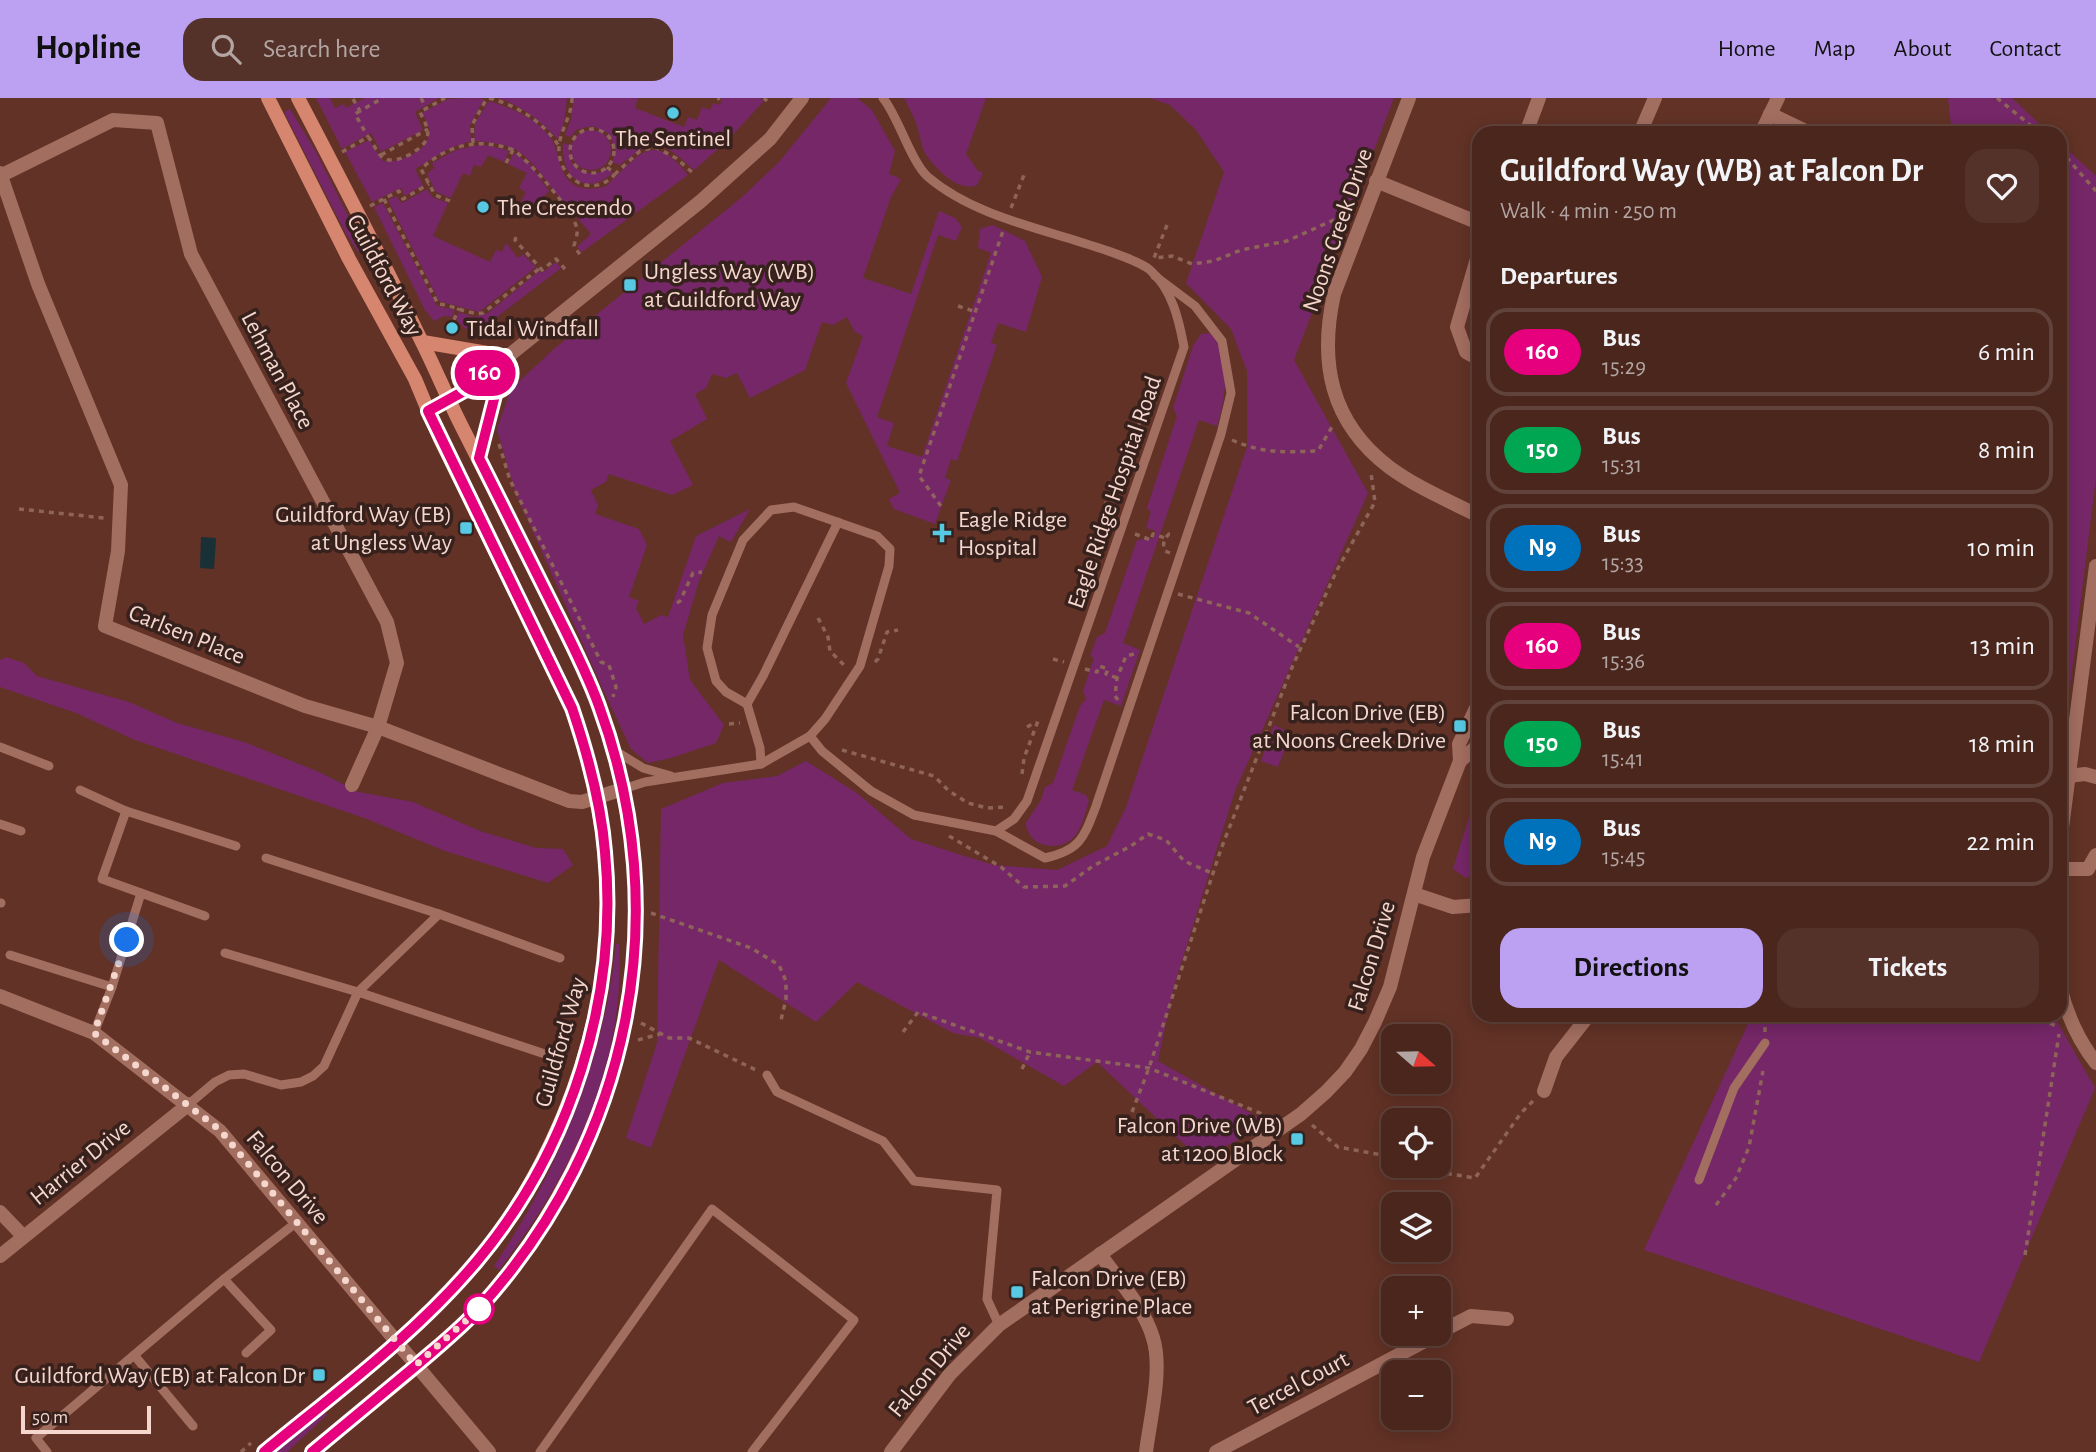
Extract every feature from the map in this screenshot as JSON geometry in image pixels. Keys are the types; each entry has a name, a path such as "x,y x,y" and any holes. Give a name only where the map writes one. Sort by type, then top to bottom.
{"main road":[{"name":"Guildford Way","path":"264,1452 443,1299 515,1212 548,1152 577,1081 595,1019 605,965 608,887 597,797 572,708 415,379 349,259 268,98"},
{"name":"Guildford Way","path":"298,98 423,342 570,640 598,704 614,750 623,789 633,842 637,897 634,968 626,1025 609,1089 585,1148 561,1194 516,1264 479,1308 313,1452"},
{"path":"423,342 505,356 479,458"}],"street":[{"path":"428,411 466,390 701,201 770,139 802,98"},
{"name":"Noons Creek Drive","path":"1409,98 1334,294 1327,324 1326,349 1331,380 1341,410 1372,453 1414,483 1472,512"},
{"path":"1529,126 1539,98"},
{"path":"1643,126 1655,98"},
{"path":"1764,126 1778,98"},
{"path":"1770,114 1795,126"},
{"name":"Lehman Place","path":"1,174 113,120 158,123 191,254 387,622 397,663 378,727 352,785"},
{"name":"Carlsen Place","path":"1,174 38,284 121,485 118,551 104,626 305,706 378,727 569,801 582,803 623,789"},
{"path":"1376,181 1472,220"},
{"path":"1472,276 1457,327 1466,352 1472,355"},
{"path":"1448,500 1472,502"},
{"path":"2067,757 2096,566"},
{"name":"Falcon Drive","path":"1460,761 1459,744 1472,717"},
{"name":"Falcon Drive","path":"891,1452 950,1374 999,1325 1300,1114 1326,1093 1345,1072 1371,1031 1390,987 1440,808 1460,761 1472,751"},
{"path":"2067,777 2085,774 2096,777"},
{"path":"2067,869 2088,869 2096,855"},
{"path":"1414,894 1453,907 1472,906"},
{"name":"Falcon Drive","path":"0,996 94,1033 220,1130 489,1452"},
{"path":"2067,1010 2082,1045 2096,1063"},
{"path":"1544,1091 1556,1057 1584,1022"},
{"name":"Harrier Drive","path":"0,1256 189,1104"},
{"path":"0,1212 23,1236"},
{"path":"1100,1254 1147,1323 1154,1340 1156,1375 1146,1452"},
{"name":"Tercel Court","path":"1451,1326 1471,1316 1507,1319"},
{"name":"Tercel Court","path":"1216,1452 1414,1346"}],"lane":[{"name":"Eagle Ridge Hospital Road","path":"883,98 894,112 926,175 958,197 982,209 1112,252 1150,270 1170,294 1181,326 1184,347 1027,801 1014,819 996,831"},
{"path":"810,736 822,751 871,791 914,815 996,831 1045,858 1062,854 1081,840 1096,806 1168,592 1231,393 1222,341 1195,306 1155,276"},
{"path":"623,789 645,782 761,764 810,736 825,719 860,666 889,566 890,549 877,536 794,507 771,510 743,540 712,615 707,648 716,681 726,692 747,704 760,748 761,764"},
{"path":"747,704 838,522"},
{"path":"0,747 49,766"},
{"path":"614,750 643,768 676,777"},
{"path":"80,790 126,811 236,846"},
{"path":"126,811 102,879 205,916"},
{"path":"0,824 21,831"},
{"path":"266,858 439,914 560,958"},
{"path":"94,1033 112,986 141,893"},
{"path":"189,1104 215,1082 229,1075 244,1074 281,1085 301,1082 313,1076 324,1066 358,992 439,914"},
{"path":"225,953 358,992 551,1056"},
{"path":"10,955 112,986"},
{"path":"1699,1180 1734,1088 1765,1042"},
{"path":"767,1075 777,1092 883,1141 914,1181 998,1190 987,1299 999,1325"},
{"path":"540,1452 712,1209 854,1320 752,1452"},
{"path":"47,1452 36,1438 224,1279 297,1222"},
{"path":"224,1279 271,1330 246,1353"},
{"path":"134,1355 193,1426"}],"path":[{"path":"383,98 355,114 380,155 393,160 422,146 428,129 419,112 445,98"},
{"path":"421,98 426,108"},
{"path":"473,143 472,125 488,98 525,113 547,130 559,146 564,169 582,186 598,186 640,151 655,147 676,158 694,174"},
{"path":"559,146 570,116 572,98"},
{"path":"1997,98 2031,126"},
{"path":"354,99 360,111"},
{"path":"380,155 428,129"},
{"path":"594,129 607,135 613,147 613,155 607,167 588,172 576,166 570,154 571,141 581,131 594,129"},
{"path":"342,152 368,137"},
{"path":"562,138 571,141"},
{"path":"450,201 435,195 421,169 447,152 473,143 491,144 513,150 534,167 571,214 577,229 575,246 581,256"},
{"path":"506,163 513,150"},
{"path":"2067,158 2096,191"},
{"path":"607,167 615,174"},
{"path":"1012,208 1024,174"},
{"path":"370,206 399,191 403,199 429,184"},
{"path":"384,199 438,304 450,304 474,314 490,310 540,268 542,270 556,259 565,269"},
{"path":"1167,225 1154,258 1172,256 1192,264 1214,261 1241,250 1287,241 1367,205"},
{"path":"941,506 919,477 1005,226"},
{"path":"516,237 515,240 540,268"},
{"path":"958,306 976,312"},
{"path":"450,329 459,308"},
{"path":"1104,503 1111,505 1146,404 1154,398"},
{"path":"1220,434 1247,447 1271,453 1318,451 1333,425"},
{"path":"498,441 510,480 601,662 609,665"},
{"path":"1132,1112 1221,849 1293,665 1337,570 1375,502 1371,475 1372,453"},
{"path":"19,509 120,520"},
{"path":"1138,525 1134,534 1151,540 1153,534 1165,537"},
{"path":"677,603 693,573 702,572"},
{"path":"1168,592 1249,613 1299,647"},
{"path":"818,618 828,637 830,651 847,667"},
{"path":"871,666 878,660 887,632 898,630"},
{"path":"1115,696 1117,678 1126,656"},
{"path":"598,671 609,665"},
{"path":"609,665 616,688 613,697 616,707"},
{"path":"1087,669 1097,672 1099,666 1108,668 1106,674 1117,678"},
{"path":"1024,783 1024,758 1038,721 1027,727"},
{"path":"729,724 740,723"},
{"path":"837,748 934,776 949,791 968,803 987,808 1009,807"},
{"path":"650,913 751,947 779,965 786,981 786,999 781,1020"},
{"path":"903,1032 918,1012 1030,1052 1149,1068 1260,1113 1274,1132"},
{"path":"1716,1205 1736,1178 1749,1147 1764,1064 1767,1022"},
{"path":"642,1023 669,1038 689,1038 767,1075"},
{"path":"2025,1255 2060,1029"},
{"path":"638,1040 660,1034"},
{"path":"1022,1069 1030,1052"},
{"path":"1451,1174 1475,1178 1521,1113 1544,1091"},
{"path":"1300,1114 1338,1147 1381,1155"}],"shaded area":[{"path":"316,98 330,98 335,108 344,104 346,108 365,98 439,98 415,112 423,130 381,152 371,133 342,149"},
{"path":"498,98 567,98 564,122 558,139 531,115"},
{"path":"574,98 638,98 635,108 684,127 688,117 697,120 702,107 710,110 713,103 720,105 722,98 760,98 764,101 725,143 694,170 672,152 653,145 646,145 620,165 612,162 616,151 608,133 592,126 576,130 571,137 565,135"},
{"path":"831,98 857,98 872,110 895,151 889,174 901,179 891,197 863,278 911,294 939,211 955,218 962,227 956,241 938,235 877,417 894,423 887,446 922,457 991,253 978,248 980,229 993,225 1025,241 1042,277 1026,332 998,323 991,343 997,345 957,461 951,459 945,478 951,480 935,524 894,509 889,499 900,493 846,383 863,336 855,332 847,317 833,325 822,322 805,370 750,398 737,373 726,378 712,374 706,388 695,394 707,419 670,441 693,485 672,495 609,474 606,482 591,490 598,505 595,514 639,529 647,545 629,597 639,601 636,608 644,624 661,615 668,617 696,536 750,509 731,542 719,536 699,581 683,635 690,680 724,725 716,743 648,763 631,749 601,685 514,489 497,429 511,389 555,348 741,198 779,162"},
{"path":"904,98 986,98 966,154 978,171 983,173 977,185 954,182 933,164 924,151 915,121"},
{"path":"1150,98 1394,98 1294,360 1368,493 1235,791 1174,986 1158,1061 1270,1124 1200,1159 1097,1062 1064,1086 980,1038 953,1033 857,982 816,1022 719,960 651,1148 626,1138 657,1043 661,809 723,783 777,776 806,761 857,793 911,839 993,865 1057,870 1107,846 1126,807 1247,447 1247,371 1231,329 1186,283 1224,172 1196,130 1170,105"},
{"path":"1948,98 2012,98 2042,126 1951,126"},
{"path":"448,99 484,99 470,125 471,141 450,148 415,169 423,185 405,196 401,188 372,202 345,152 369,140 383,161 406,158 420,149 429,137 422,113"},
{"path":"489,101 522,114 544,130 554,143 566,178 579,187 593,189 606,186 637,157 655,150 675,161 688,175 582,252 577,247 591,234 527,158 512,148 474,141 475,123"},
{"path":"290,109 316,152 364,248 358,252 346,234 284,112"},
{"path":"591,130 605,136 611,150 605,164 591,170 577,164 571,150 577,136"},
{"path":"563,143 569,145 572,163 580,170 593,173 607,168 613,173 593,184 576,180 566,165"},
{"path":"479,145 509,151 504,162 488,155 481,167 474,165 470,176 463,173 451,198 436,192 427,174 434,168 432,163 456,150"},
{"path":"2067,149 2096,176 2096,478 2067,711"},
{"path":"514,153 530,164 549,191 526,215 517,210 526,192 519,188 527,173 508,164"},
{"path":"427,189 432,197 448,203 433,236 490,262 496,250 502,252 506,243 518,258 523,254 536,267 479,312 439,301 388,200 396,196 402,203"},
{"path":"383,203 437,306 455,310 452,317 444,316 434,321 425,310 374,207"},
{"path":"556,262 561,268 493,320 465,329 456,319 459,312 474,317 488,313 539,271 542,273"},
{"path":"1212,333 1222,354 1225,378 1223,403 1217,426 1199,420 1123,643 1140,650 1121,706 1104,700 1072,790 1086,795 1089,801 1081,826 1066,843 1044,845 1032,837 1026,823 1041,800 1045,787 1053,783 1080,706 1086,699 1083,691 1094,658 1090,656 1097,637 1105,633 1137,540 1154,538 1156,531 1146,528 1151,512 1147,508 1177,416 1173,408 1193,346 1201,334"},
{"path":"6,657 24,663 37,676 129,702 177,723 244,742 319,772 359,792 413,802 480,831 536,848 563,849 573,865 548,883 445,851 367,819 135,740 76,713 0,687 0,660"},
{"path":"1274,725 1291,733 1278,767 1261,761"},
{"path":"1472,808 1472,876 1466,878 1453,869"},
{"path":"616,944 619,944 619,989 613,1033 589,1118 549,1197 499,1270 494,1266 539,1192 575,1112 601,1029"},
{"path":"1749,1022 2057,1022 2095,1088 1979,1362 1644,1250"},
{"path":"324,1411 327,1415 287,1452 276,1452"}],"water":[{"path":"201,537 216,538 214,569 200,568"}],"bus line":[{"name":"160","path":"264,1452 380,1357 443,1299 515,1212 548,1152 577,1081 595,1019 605,965 608,887 597,797 587,754 572,708 428,411 466,390 505,356 479,458 570,640 598,704 614,750 633,842 637,897 634,968 626,1025 609,1089 585,1148 555,1205 516,1264 479,1308 433,1352 312,1452"}],"place":[{"name":"The Sentinel","path":"673,113"},
{"name":"The Crescendo","path":"483,207"},
{"name":"Ungless Way (WB) at Guildford Way","path":"630,285"},
{"name":"Tidal Windfall","path":"452,328"},
{"name":"Guildford Way (EB) at Ungless Way","path":"466,528"},
{"name":"Eagle Ridge Hospital","path":"942,533"},
{"name":"Falcon Drive (EB) at Noons Creek Drive","path":"1460,726"},
{"name":"Falcon Drive (WB) at 1200 Block","path":"1297,1139"},
{"name":"Falcon Drive (EB) at Perigrine Place","path":"1017,1292"},
{"name":"Guildford Way (EB) at Falcon Dr","path":"319,1375"}],"route":[{"path":"127,940 94,1033 220,1130 416,1365 479,1309"}]}
